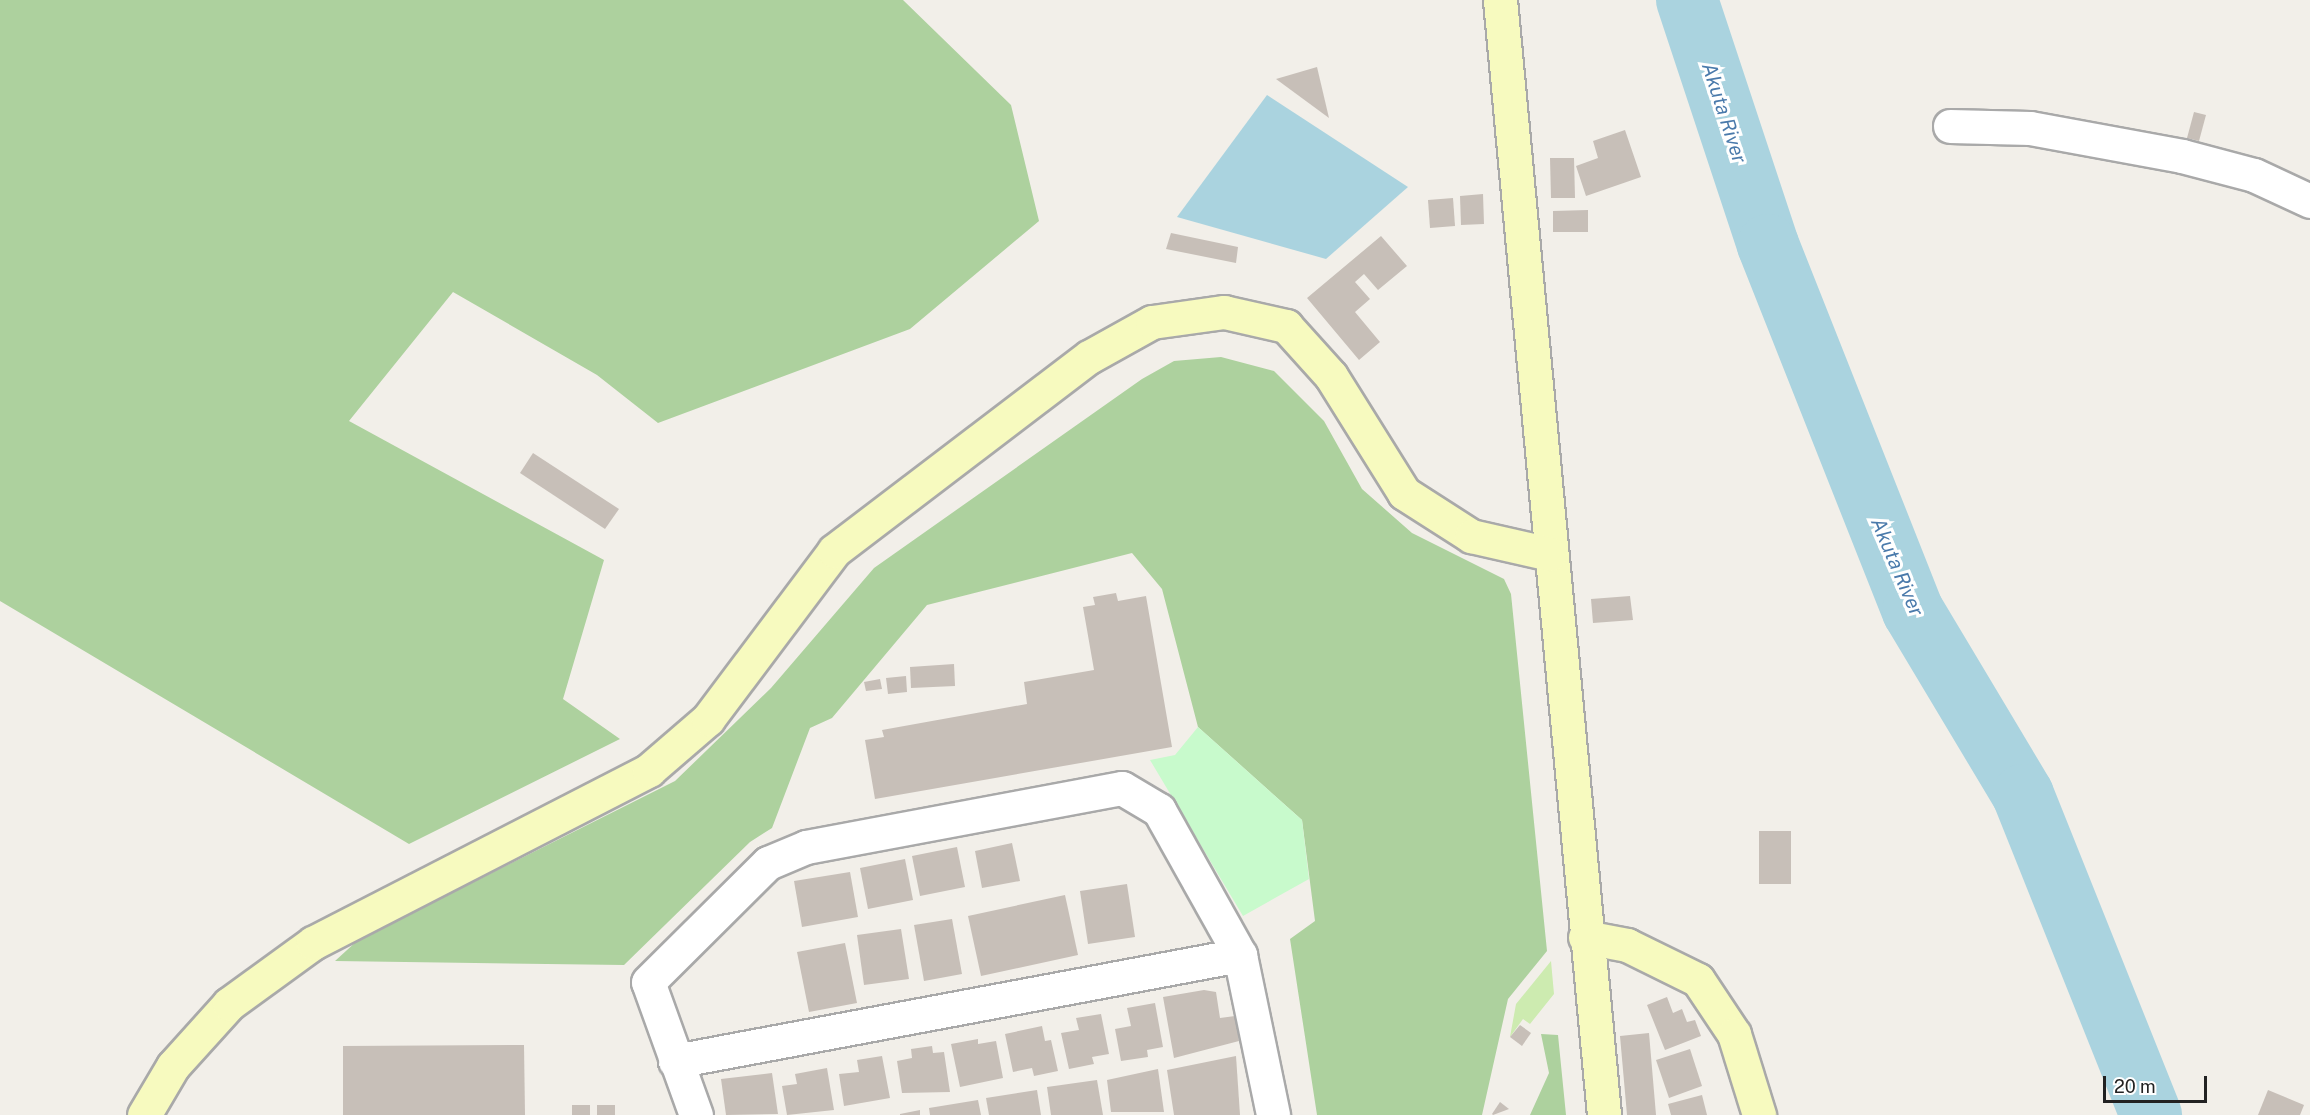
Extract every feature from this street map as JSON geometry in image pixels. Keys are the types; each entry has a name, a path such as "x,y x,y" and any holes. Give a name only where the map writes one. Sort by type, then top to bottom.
{"street":[{"path":"1500,0 1585,937 1604,1115"},
{"path":"1950,126 2030,128 2182,156 2254,175 2310,201"},
{"path":"144,1115 173,1066 229,1004 312,943 649,770 708,719 834,551 1089,357 1152,322 1224,312 1286,326 1331,376 1404,493 1471,536 1550,554"},
{"path":"696,1115 648,982 768,863 841,840 1122,788 1159,810 1240,955 1273,1115"},
{"path":"1585,937 1627,945 1698,980 1734,1034 1758,1115"},
{"path":"675,1061 1240,955"}],"green space":[{"path":"0,0 903,0 1011,105 1039,221 910,329 658,423 597,375 453,292 349,421 604,560 563,699 620,739 409,844 0,601"},
{"path":"1221,357 1274,371 1324,421 1362,489 1412,533 1504,579 1511,594 1547,951 1508,999 1482,1115 1317,1115 1290,939 1315,921 1302,820 1198,727 1162,589 1132,553 927,605 832,718 810,728 772,828 750,842 624,965 335,961 358,940 675,781 771,688 874,568 1142,379 1174,361"},
{"path":"1198,727 1302,820 1309,879 1243,916 1150,760 1175,755"},
{"path":"1551,961 1554,994 1530,1024 1523,1019 1510,1037 1516,1004"},
{"path":"1541,1034 1558,1035 1566,1115 1530,1115 1549,1073"}],"water":[{"path":"1267,95 1408,187 1326,259 1177,217"}],"building":[{"path":"1317,67 1329,118 1276,79"},
{"path":"2194,112 2206,115 2199,141 2187,138"},
{"path":"1625,130 1641,177 1586,196 1576,166 1598,158 1593,141"},
{"path":"1550,158 1574,158 1575,198 1551,198"},
{"path":"1483,194 1484,224 1461,225 1460,196"},
{"path":"1453,198 1455,226 1430,228 1428,200"},
{"path":"1588,210 1588,232 1553,232 1553,211"},
{"path":"1171,233 1238,247 1236,263 1166,249"},
{"path":"1381,236 1407,266 1378,290 1364,274 1355,282 1370,299 1355,312 1380,342 1359,360 1307,298"},
{"path":"533,453 619,509 605,529 520,473"},
{"path":"1116,593 1118,601 1146,596 1172,747 875,799 865,740 884,737 882,730 1027,704 1024,682 1094,670 1083,607 1095,605 1093,597"},
{"path":"1630,596 1633,620 1593,623 1591,599"},
{"path":"954,664 955,686 911,688 910,667"},
{"path":"906,676 907,692 888,694 886,678"},
{"path":"880,679 882,689 866,691 864,682"},
{"path":"1759,831 1791,831 1791,884 1759,884"},
{"path":"1012,843 1020,881 982,888 975,851"},
{"path":"957,847 965,887 920,896 912,856"},
{"path":"905,859 913,900 868,909 860,868"},
{"path":"850,872 858,917 802,927 794,881"},
{"path":"1127,884 1135,937 1088,944 1080,891"},
{"path":"1065,895 1078,955 981,976 968,916"},
{"path":"952,919 962,974 924,981 914,925"},
{"path":"901,929 909,979 864,985 857,935"},
{"path":"845,943 857,1003 809,1012 797,952"},
{"path":"1204,990 1216,992 1220,1018 1235,1016 1239,1041 1174,1058 1163,997"},
{"path":"1667,997 1673,1013 1682,1009 1687,1022 1695,1020 1701,1036 1665,1050 1647,1005"},
{"path":"1155,1003 1163,1047 1147,1050 1148,1057 1121,1061 1115,1029 1131,1026 1127,1008"},
{"path":"1101,1014 1109,1054 1092,1057 1094,1064 1069,1069 1061,1033 1079,1030 1076,1018"},
{"path":"1520,1025 1531,1033 1522,1046 1510,1037"},
{"path":"1042,1026 1045,1041 1051,1040 1058,1071 1034,1076 1032,1068 1013,1072 1005,1034"},
{"path":"1649,1033 1656,1115 1627,1115 1620,1036"},
{"path":"978,1039 978,1044 996,1041 1003,1078 960,1087 951,1044"},
{"path":"524,1045 525,1115 343,1115 343,1046"},
{"path":"932,1046 933,1053 944,1052 950,1092 902,1093 897,1061 912,1058 911,1049"},
{"path":"1690,1049 1702,1086 1669,1098 1656,1060"},
{"path":"882,1056 890,1098 844,1106 839,1074 859,1072 857,1060"},
{"path":"1236,1056 1240,1115 1174,1115 1167,1070"},
{"path":"827,1068 834,1110 787,1115 782,1086 797,1084 795,1074"},
{"path":"1158,1069 1164,1112 1111,1112 1107,1080"},
{"path":"772,1073 778,1114 726,1115 721,1079"},
{"path":"1097,1080 1103,1115 1051,1115 1047,1087"},
{"path":"1037,1090 1041,1115 989,1115 986,1098"},
{"path":"2268,1090 2304,1105 2300,1115 2258,1115"},
{"path":"1702,1095 1707,1115 1671,1115 1668,1104"},
{"path":"978,1100 981,1115 930,1115 929,1108"},
{"path":"1500,1102 1509,1109 1493,1115 1492,1114"},
{"path":"572,1105 590,1105 590,1115 572,1115"},
{"path":"597,1105 615,1105 615,1115 597,1115"},
{"path":"920,1110 920,1115 900,1115 900,1114"}],"waterway":[{"name":"Akuta River","path":"1687,0 1768,245 1913,611 2023,795 2151,1115"}]}
